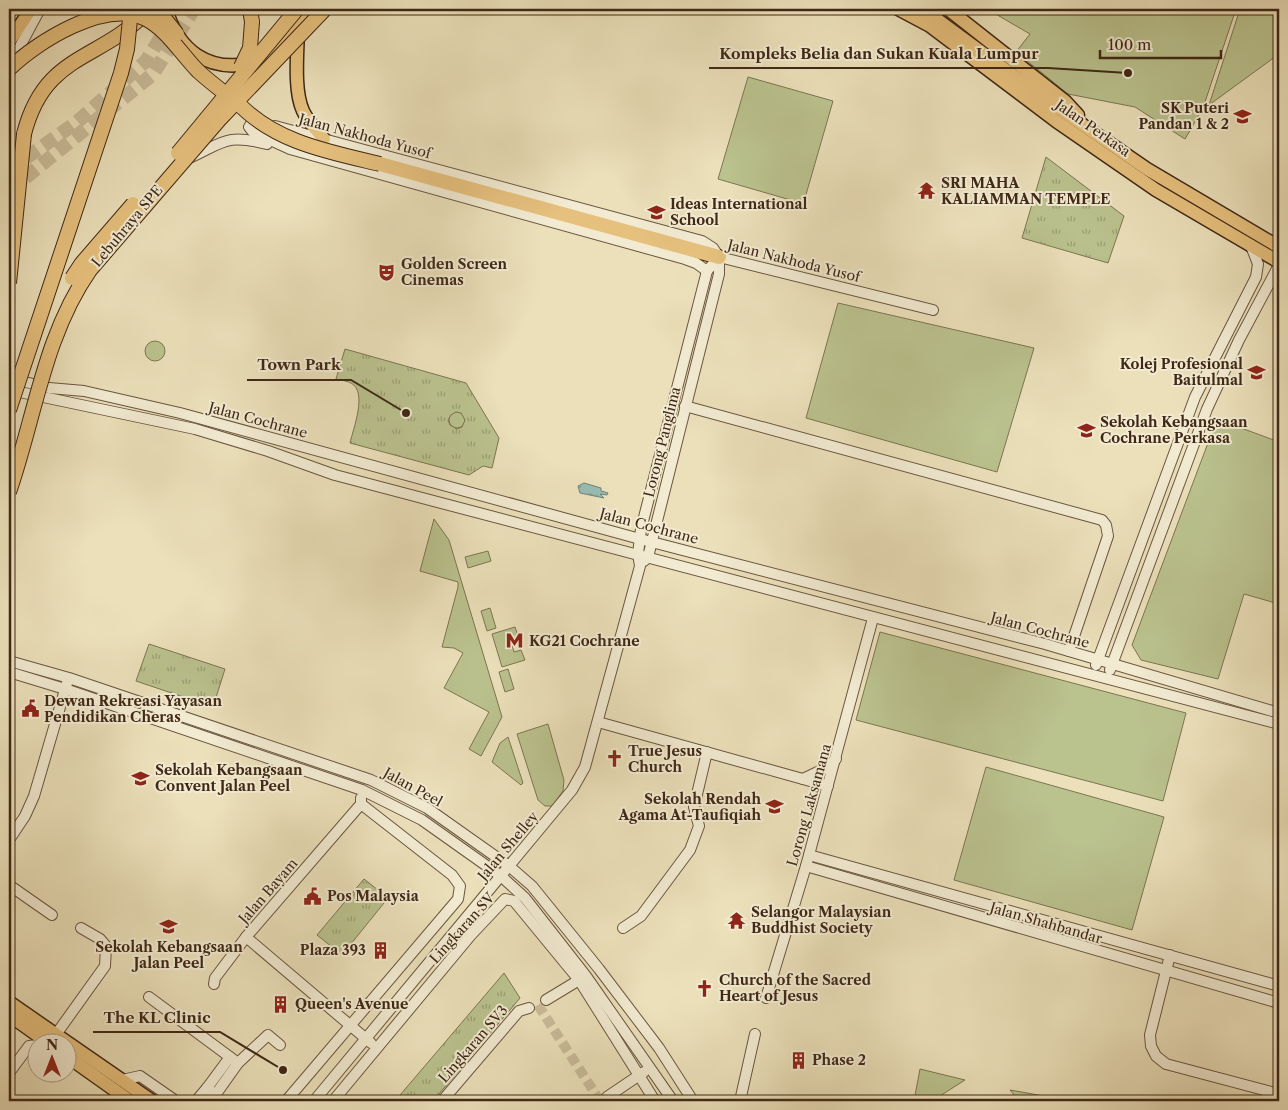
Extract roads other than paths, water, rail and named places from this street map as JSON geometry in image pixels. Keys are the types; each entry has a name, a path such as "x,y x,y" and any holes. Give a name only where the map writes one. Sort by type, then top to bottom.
{"highway":[{"path":"9,410 12,384 118,80 127,49 131,9"},
{"path":"9,283 24,134 29,113 40,92 54,76 70,64 132,28 149,9"},
{"path":"157,9 166,22 242,107"},
{"path":"217,121 250,48 252,22 250,9"},
{"path":"163,171 297,9"},
{"name":"Lebuhraya SPE","path":"9,463 50,326 69,283 82,263 163,171 316,9"},
{"name":"Lebuhraya SPE","path":"9,492 57,328 77,288 90,270 217,121 325,9"},
{"path":"9,69 37,46 62,31 103,14 132,13 146,18 160,28 199,72 264,124 292,140 316,149 380,164 719,257"},
{"path":"12,384 32,363 61,302 105,239 217,121 278,47"}],"main road":[{"path":"9,30 24,9"},
{"path":"9,42 31,9"},
{"path":"166,9 172,29 184,46 203,59 227,65 250,63 278,47 312,9"},
{"path":"278,47 288,27 290,9"},
{"name":"Jalan Perkasa","path":"923,9 1048,101 1167,183 1279,247"},
{"path":"948,9 1066,102 1093,131"},
{"name":"Jalan Perkasa","path":"903,10 930,26 1056,121 1156,190 1279,264"},
{"path":"298,25 299,93 302,108 324,139"},
{"path":"9,1002 54,1032"},
{"path":"13,1018 33,1032"},
{"path":"78,1049 152,1101"},
{"path":"78,1064 130,1101"}],"street":[{"path":"9,69 40,9"},
{"name":"Jalan Nakhoda Yusof","path":"705,269 685,259 290,149 253,132 249,127 252,122 258,121 363,149 702,241 713,248 719,257 933,310"},
{"path":"178,163 218,143 236,138 290,149"},
{"path":"358,167 351,161 352,153 363,149"},
{"path":"1094,673 1195,397 1256,277 1258,264 1251,246"},
{"path":"705,269 719,257"},
{"name":"Lorong Panglima","path":"640,566 643,556 652,541 719,274 719,257"},
{"path":"1108,678 1207,409 1239,340 1279,264"},
{"name":"Lorong Panglima","path":"643,556 640,538 705,269"},
{"name":"Jalan Cochrane","path":"12,384 84,391 180,413 1070,652 1279,713"},
{"name":"Jalan Cochrane","path":"12,384 195,429 268,451 335,475 873,618 1094,673 1279,724"},
{"path":"685,406 1102,520 1106,525 1108,536 1070,652"},
{"name":"Jalan Shelley","path":"314,1101 572,790 585,766 640,566"},
{"name":"Lorong Laksamana","path":"766,998 806,866 873,618"},
{"name":"Jalan Peel","path":"9,661 69,678 371,780 427,808 509,866 532,886 659,1048 693,1101"},
{"name":"Jalan Peel","path":"9,672 65,689 362,790 422,820 501,876 517,890 557,937 582,978 651,1067 673,1101"},
{"path":"9,840 25,816 34,796 69,678"},
{"path":"598,722 828,786"},
{"path":"622,928 641,916 690,850 699,826 694,807 707,752"},
{"path":"803,778 828,767 836,759"},
{"path":"286,1101 458,899 460,886 452,875 361,804 362,790"},
{"name":"Jalan Bayam","path":"361,804 246,937 377,1048"},
{"name":"Jalan Shahbandar","path":"809,855 1279,986"},
{"name":"Jalan Shahbandar","path":"806,866 1279,1004"},
{"path":"9,885 52,915"},
{"path":"490,890 508,887 517,890"},
{"name":"Lingkaran SV","path":"333,1101 472,935 505,899 514,900 582,978 655,1101"},
{"path":"58,1032 105,966 107,960 106,946 100,939 81,928"},
{"path":"557,937 567,930"},
{"path":"214,984 215,978 246,937"},
{"path":"1170,955 1150,1035 1151,1046 1156,1056 1166,1064 1186,1071 1279,1094"},
{"path":"546,1000 582,978"},
{"path":"149,997 234,1060"},
{"name":"Lingkaran SV3","path":"442,1101 519,1011 529,1008"},
{"path":"13,1018 28,1036"},
{"path":"740,1101 755,1034"},
{"path":"196,1101 234,1060 268,1035 280,1045"},
{"path":"9,1073 28,1052"},
{"path":"207,1088 214,1098 234,1060"},
{"path":"607,1096 651,1067"},
{"path":"122,1080 140,1076 176,1101"}],"water":[{"path":"584,483 601,488 601,491 608,493 607,495 600,494 604,498 580,493 578,486"}],"tunnel":[{"path":"9,170 77,122 146,61 166,29 174,9"},
{"path":"9,191 153,74 194,9"},
{"path":"538,1005 600,1101"}],"place":[{"name":"Kompleks Belia dan Sukan Kuala Lumpur","path":"1128,73"},
{"name":"SK Puteri Pandan 1 & 2","path":"1243,116"},
{"name":"SRI MAHA KALIAMMAN TEMPLE","path":"927,191"},
{"name":"Ideas International School","path":"656,212"},
{"name":"Golden Screen Cinemas","path":"387,272"},
{"name":"Kolej Profesional Baitulmal","path":"1257,372"},
{"name":"Town Park","path":"406,413"},
{"name":"Sekolah Kebangsaan Cochrane Perkasa","path":"1086,430"},
{"name":"KG21 Cochrane","path":"515,641"},
{"name":"Dewan Rekreasi Yayasan Pendidikan Cheras","path":"30,709"},
{"name":"True Jesus Church","path":"614,759"},
{"name":"Sekolah Kebangsaan Convent Jalan Peel","path":"141,778"},
{"name":"Sekolah Rendah Agama At-Taufiqiah","path":"775,807"},
{"name":"Pos Malaysia","path":"313,896"},
{"name":"Selangor Malaysian Buddhist Society","path":"737,920"},
{"name":"Sekolah Kebangsaan Jalan Peel","path":"169,927"},
{"name":"Plaza 393","path":"380,950"},
{"name":"Church of the Sacred Heart of Jesus","path":"705,988"},
{"name":"Queen's Avenue","path":"281,1004"},
{"name":"Phase 2","path":"798,1060"},
{"name":"The KL Clinic","path":"283,1070"}]}
